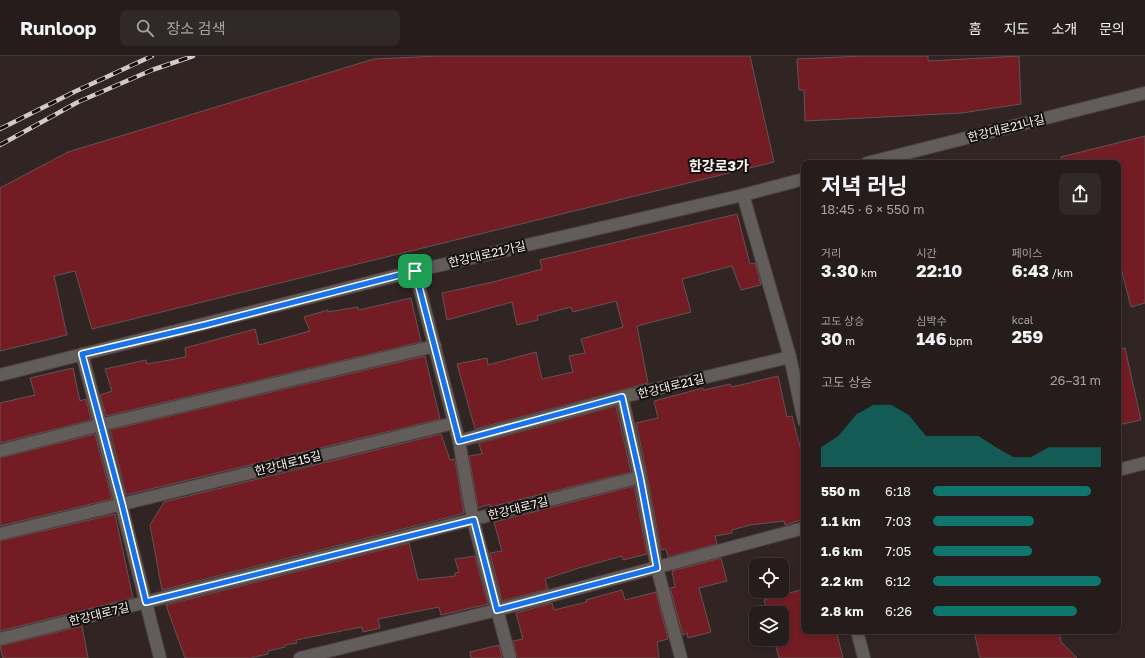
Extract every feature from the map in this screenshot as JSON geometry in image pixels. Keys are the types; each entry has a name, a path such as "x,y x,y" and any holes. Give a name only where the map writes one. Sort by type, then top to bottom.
{"street":[{"name":"한강대로21나길","path":"879,160 1145,93"},
{"path":"801,180 743,195 790,357 801,407"},
{"name":"한강대로21가길","path":"0,375 205,325 415,271 743,195"},
{"path":"415,271 459,441 474,520 510,658"},
{"path":"0,450 435,346"},
{"path":"82,354 122,504 160,658"},
{"name":"한강대로21길","path":"459,441 622,397 790,357"},
{"path":"622,397 640,477 657,568 680,658"},
{"name":"한강대로15길","path":"122,504 454,423"},
{"path":"1121,469 1145,463"},
{"name":"한강대로7길","path":"0,639 640,477"},
{"path":"0,534 122,504"},
{"path":"300,658 497,610 801,529"},
{"path":"858,634 864,658"}],"building":[{"path":"438,56 750,56 774,162 92,329 75,271 54,276 67,335 0,351 0,188 68,152 374,59"},
{"path":"863,56 928,56 928,61 1019,56 1021,104 962,113 805,121 804,90 799,90 797,59"},
{"path":"1145,136 1145,303 1131,307 1121,268 1121,160 1062,160 1061,157"},
{"path":"737,214 750,264 755,263 761,285 741,290 732,266 682,279 691,312 637,326 648,383 475,429 457,364 487,358 488,365 536,352 542,379 573,372 569,356 585,353 581,339 623,327 616,301 573,312 571,307 537,316 538,320 517,325 512,302 447,320 442,293 493,282 542,269 540,260"},
{"path":"411,298 421,342 106,416 100,395 112,391 105,369 146,360 147,364 186,357 185,348 255,329 259,345 310,331 304,317 328,310 328,312 358,307 359,310"},
{"path":"1125,348 1141,420 1121,424 1121,349"},
{"path":"425,356 440,419 126,495 110,430"},
{"path":"73,368 80,401 86,399 91,420 0,443 0,403 35,395 30,378"},
{"path":"778,376 787,417 792,416 801,450 801,520 785,525 784,521 750,525 732,530 732,533 715,536 717,544 668,557 666,549 661,550 636,423 658,418 654,401 703,388 704,390 730,384 732,387"},
{"path":"616,406 631,472 490,507 490,504 478,508 469,456 482,454 479,443"},
{"path":"95,434 112,499 0,526 0,458"},
{"path":"441,434 450,460 455,459 464,513 162,590 150,525 164,502"},
{"path":"634,486 647,554 623,560 622,556 545,579 548,589 502,601 490,553 502,551 494,522"},
{"path":"115,514 133,598 0,631 0,541"},
{"path":"409,543 418,580 455,576 455,573 459,572 455,559 475,556 488,604 441,615 439,607 378,619 380,628 363,632 362,627 296,640 297,643 285,645 285,647 268,651 268,654 250,658 185,658 166,605"},
{"path":"721,558 727,581 699,588 711,632 688,638 687,633 683,635 670,588 675,587 672,571"},
{"path":"622,590 625,600 656,592 668,639 657,642 659,658 517,658 513,641 523,639 516,613 552,603 554,610 587,602 586,600"},
{"path":"801,590 801,634 837,634 843,658 779,658 776,646 789,646 789,606 766,606 764,600 771,598 789,598 789,593"},
{"path":"82,626 88,658 3,658 0,646"},
{"path":"975,634 1060,634 1061,642 1077,658 980,658"},
{"path":"499,645 502,658 471,658 470,652"}],"railway":[{"path":"0,129 74,92 152,56"},
{"path":"0,145 78,102 152,70 193,56"}],"district":[{"name":"한강로3가","path":"719,165"}],"route":[{"path":"415,271 459,441 622,397 640,477 657,568 497,610 474,520 146,602 122,504 82,354 205,325 415,271"}]}
